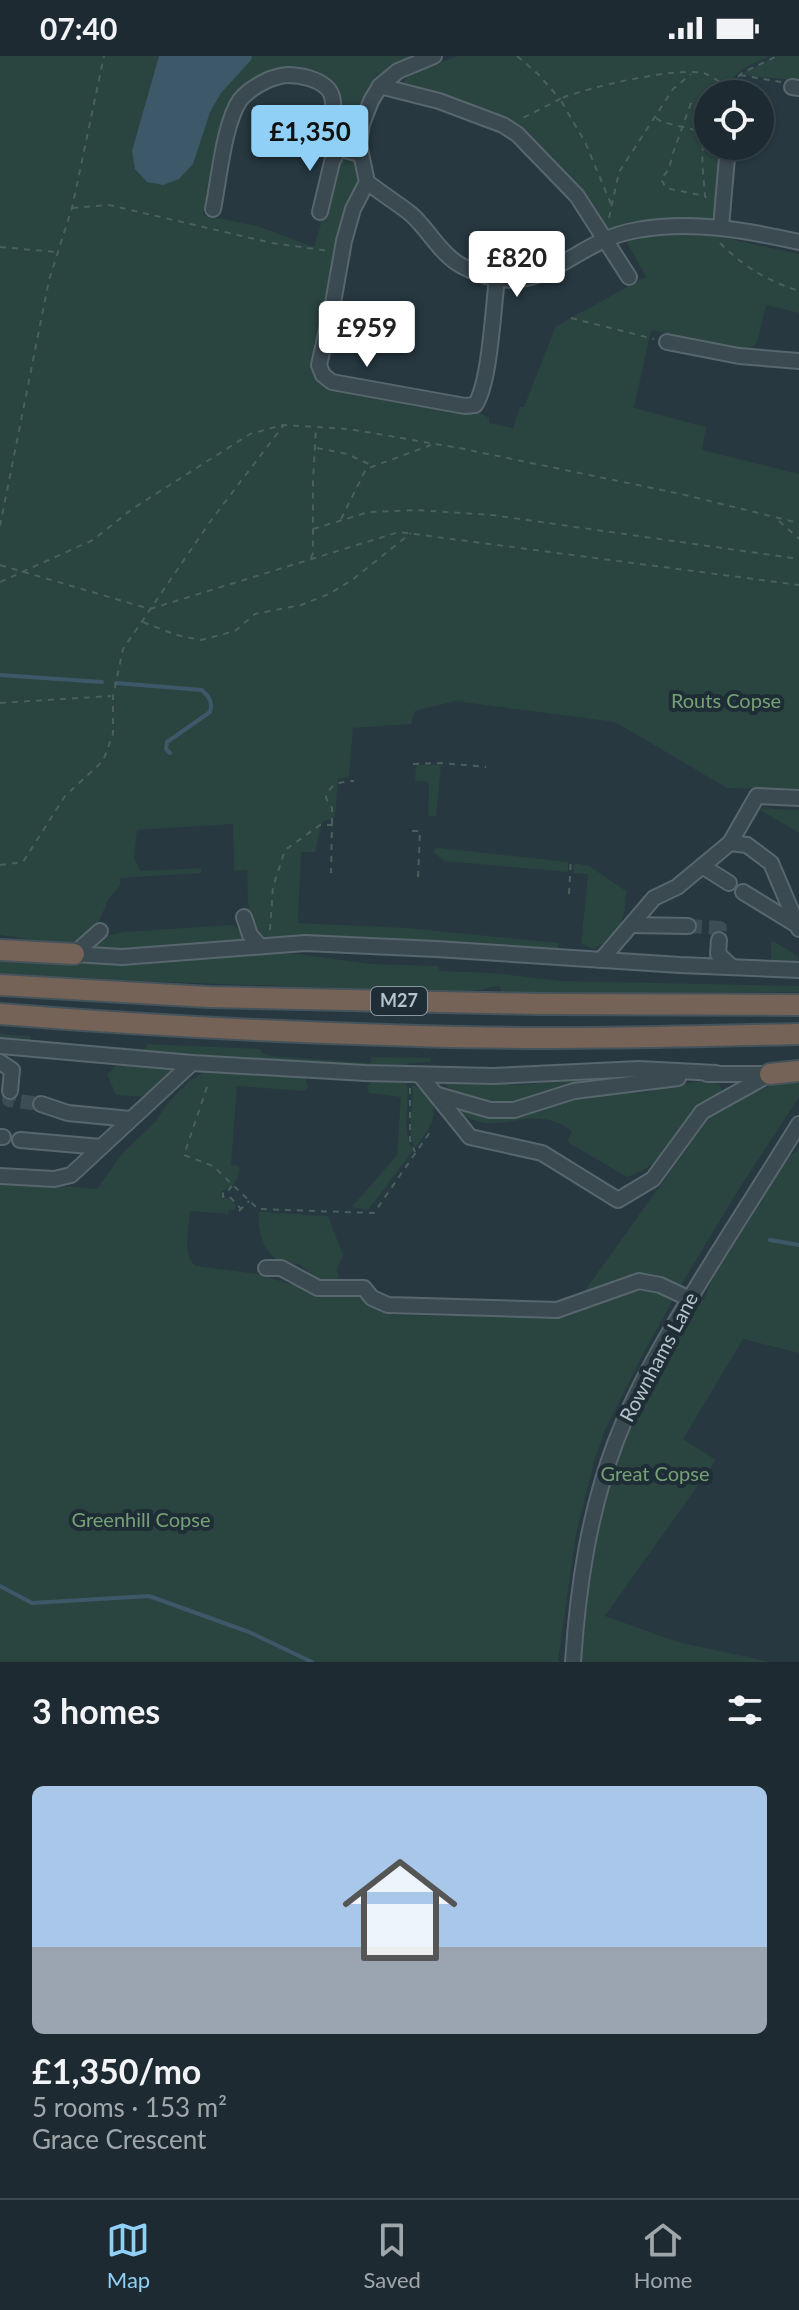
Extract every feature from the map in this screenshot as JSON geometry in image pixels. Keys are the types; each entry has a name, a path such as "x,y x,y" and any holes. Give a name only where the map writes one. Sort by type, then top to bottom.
{"highway":[{"path":"0,950 74,954"},
{"name":"M27","path":"0,985 209,997 539,1004 799,1005"},
{"name":"M27","path":"0,1014 418,1036 799,1034"},
{"path":"770,1074 799,1071"}],"street":[{"path":"434,56 398,71 380,86 366,110 359,144 367,182 353,209 342,253 319,365 323,375 332,382 465,406 475,405 481,397 497,279"},
{"path":"213,209 232,118 240,100 257,84 283,75 303,76 326,86 332,95 330,134 333,143 339,148 361,154"},
{"path":"380,86 439,101 517,134 577,196 629,277"},
{"path":"320,212 332,162 339,148"},
{"path":"711,226 725,160"},
{"path":"367,182 413,216 459,265 497,279 530,279 558,267 606,239 635,230 711,226 799,242"},
{"path":"667,342 739,356 799,361"},
{"path":"601,960 654,898 677,887 730,843 757,796 799,798"},
{"path":"730,843 747,845 771,863 798,927"},
{"path":"702,866 729,883"},
{"path":"743,892 798,927"},
{"path":"244,917 250,935 260,946"},
{"path":"632,925 688,926"},
{"path":"74,954 100,931"},
{"path":"719,940 718,954 732,967"},
{"path":"74,954 122,957 305,943 799,970"},
{"path":"0,1046 415,1079 639,1069 770,1074"},
{"path":"0,1062 12,1070 10,1091"},
{"path":"0,1176 54,1179 71,1175 192,1063"},
{"path":"415,1079 438,1095 490,1110 514,1110 574,1091 716,1073"},
{"path":"438,1095 442,1105 470,1137 542,1153 618,1200 653,1179 702,1112 770,1074"},
{"path":"41,1104 68,1113 130,1119"},
{"name":"Rownhams Lane","path":"573,1662 584,1561 598,1495 642,1380 798,1126"},
{"path":"20,1140 101,1147"},
{"path":"266,1268 281,1268 318,1288 364,1288 372,1298 388,1305 557,1310 639,1281 660,1285 690,1299"}],"path":[{"path":"0,526 49,280 72,208 104,56"},
{"path":"517,56 560,99 585,142 611,204"},
{"path":"734,80 777,56"},
{"path":"606,239 619,172 673,89 694,72"},
{"path":"506,127 560,99 585,90 652,76 694,72 716,80"},
{"path":"739,75 784,82 796,87"},
{"path":"691,103 672,162 661,179 666,188 705,196"},
{"path":"654,117 694,130"},
{"path":"703,160 705,196 712,209 711,226 734,257 763,278 799,291"},
{"path":"72,208 109,205 272,243 342,253"},
{"path":"0,247 58,252"},
{"path":"571,318 667,342"},
{"path":"0,865 23,862 65,796 103,761 113,734 113,696 123,649 212,519 283,425"},
{"path":"0,582 93,540 132,509 250,434 283,425 349,429 434,444 681,494 799,523"},
{"path":"310,560 313,553 317,428"},
{"path":"340,520 366,469 434,444"},
{"path":"315,447 347,454 373,466"},
{"path":"313,529 369,512 416,510 492,515 799,559"},
{"path":"776,518 799,539"},
{"path":"0,565 150,609 399,532 799,585"},
{"path":"142,621 176,635 201,640 235,631 255,614 301,605 329,594 352,580 411,533"},
{"path":"0,703 113,696"},
{"path":"413,764 486,767"},
{"path":"331,873 332,808 326,798 327,792 343,781 354,781"},
{"path":"270,932 273,887 285,850 320,825 332,825"},
{"path":"412,831 420,831 418,878"},
{"path":"569,894 571,858"},
{"path":"415,1079 411,1098 410,1140 416,1153"},
{"path":"207,1087 184,1155 213,1166 258,1209 374,1213 430,1132"},
{"path":"233,1185 223,1192 223,1197 229,1196 240,1210 250,1201"}],"green space":[{"name":"Routs Copse","path":"0,56 415,56 389,72 371,90 359,112 353,142 339,134 339,92 324,75 290,66 255,78 236,96 223,119 203,215 257,226 314,247 341,157 354,158 359,176 338,243 316,364 367,395 470,413 476,411 489,418 489,423 513,428 556,326 646,277 625,239 660,232 702,233 799,254 799,313 766,305 757,343 749,349 651,330 634,408 706,427 702,450 799,474 799,790 727,788 615,722 455,701 415,711 411,724 353,728 349,777 338,779 335,817 322,822 315,852 301,852 298,923 407,928 559,943 558,952 413,941 261,937 250,915 247,870 234,871 233,824 137,830 134,858 141,871 201,868 201,873 120,878 120,886 109,898 96,928 105,936 123,932 232,925 243,932 245,940 242,942 129,951 0,935"},
{"path":"458,56 769,56 748,66 732,80 694,80 694,160 720,160 713,221 622,226 609,232 582,192 521,130 399,87 411,73"},
{"path":"777,56 799,56 799,81 742,73"},
{"path":"416,765 441,765 436,816 428,816 429,785 415,781"},
{"path":"757,808 799,810 799,833"},
{"path":"434,849 568,862 568,872 444,861 434,853"},
{"path":"574,863 589,866 626,891 620,926 594,949 581,944 588,874 573,873"},
{"path":"773,941 798,956 799,966 765,966 760,960 771,961"},
{"path":"274,951 371,964 438,966 440,971 561,981 799,986 799,992 533,994 502,992 499,986 467,992 421,991 0,973 0,959 138,965"},
{"path":"0,1034 30,1036 30,1041 146,1049 147,1044 260,1049 271,1056 370,1063 372,1057 431,1058 431,1062 408,1063 407,1067 379,1067 163,1055 0,1042"},
{"path":"117,1065 168,1068 172,1074 147,1097 116,1095 107,1074"},
{"name":"Greenhill Copse","path":"205,1071 302,1075 308,1087 304,1091 237,1086 231,1165 239,1166 239,1171 232,1186 221,1191 222,1199 229,1198 235,1210 229,1210 228,1214 190,1211 187,1241 192,1261 196,1266 258,1274 305,1289 356,1295 392,1315 566,1317 714,1110 781,1081 799,1081 799,1097 684,1280 604,1432 576,1534 558,1662 0,1662 0,1180 97,1189 122,1154 156,1121 166,1105"},
{"path":"605,1077 605,1081 568,1085 519,1102 498,1105 463,1097 446,1086 456,1081 520,1085"},
{"path":"373,1080 407,1083 407,1135 413,1151 368,1210 352,1207 397,1155 401,1097 369,1093 367,1087"},
{"path":"704,1081 719,1084 722,1090 696,1111 651,1165 627,1177 567,1142 572,1131 557,1123 529,1119 485,1123 449,1109 452,1107 480,1116 503,1117 577,1099 644,1092"},
{"path":"412,1084 430,1099 434,1114 428,1130 415,1148 410,1125"},
{"name":"Great Copse","path":"799,1147 799,1353 743,1339 683,1439 716,1460 605,1616 678,1642 770,1662 578,1662 597,1523 630,1423 685,1315 704,1299 712,1279 780,1167"},
{"path":"259,1212 328,1216 343,1255 337,1269 339,1278 321,1280 299,1264 289,1264 272,1256 262,1241"}],"water":[{"path":"159,56 252,56 221,93 210,112 193,164 179,179 163,185 147,182 135,169 132,151"}],"waterway":[{"path":"0,675 102,682"},
{"path":"116,683 202,690 207,695 211,702 210,712 167,742 166,749 170,753"},
{"path":"770,1240 799,1245"},
{"path":"0,1586 32,1603 149,1596 249,1632 312,1662"}],"tunnel":[{"path":"688,926 720,928 719,940"},
{"path":"10,1091 9,1100 41,1104"}]}
